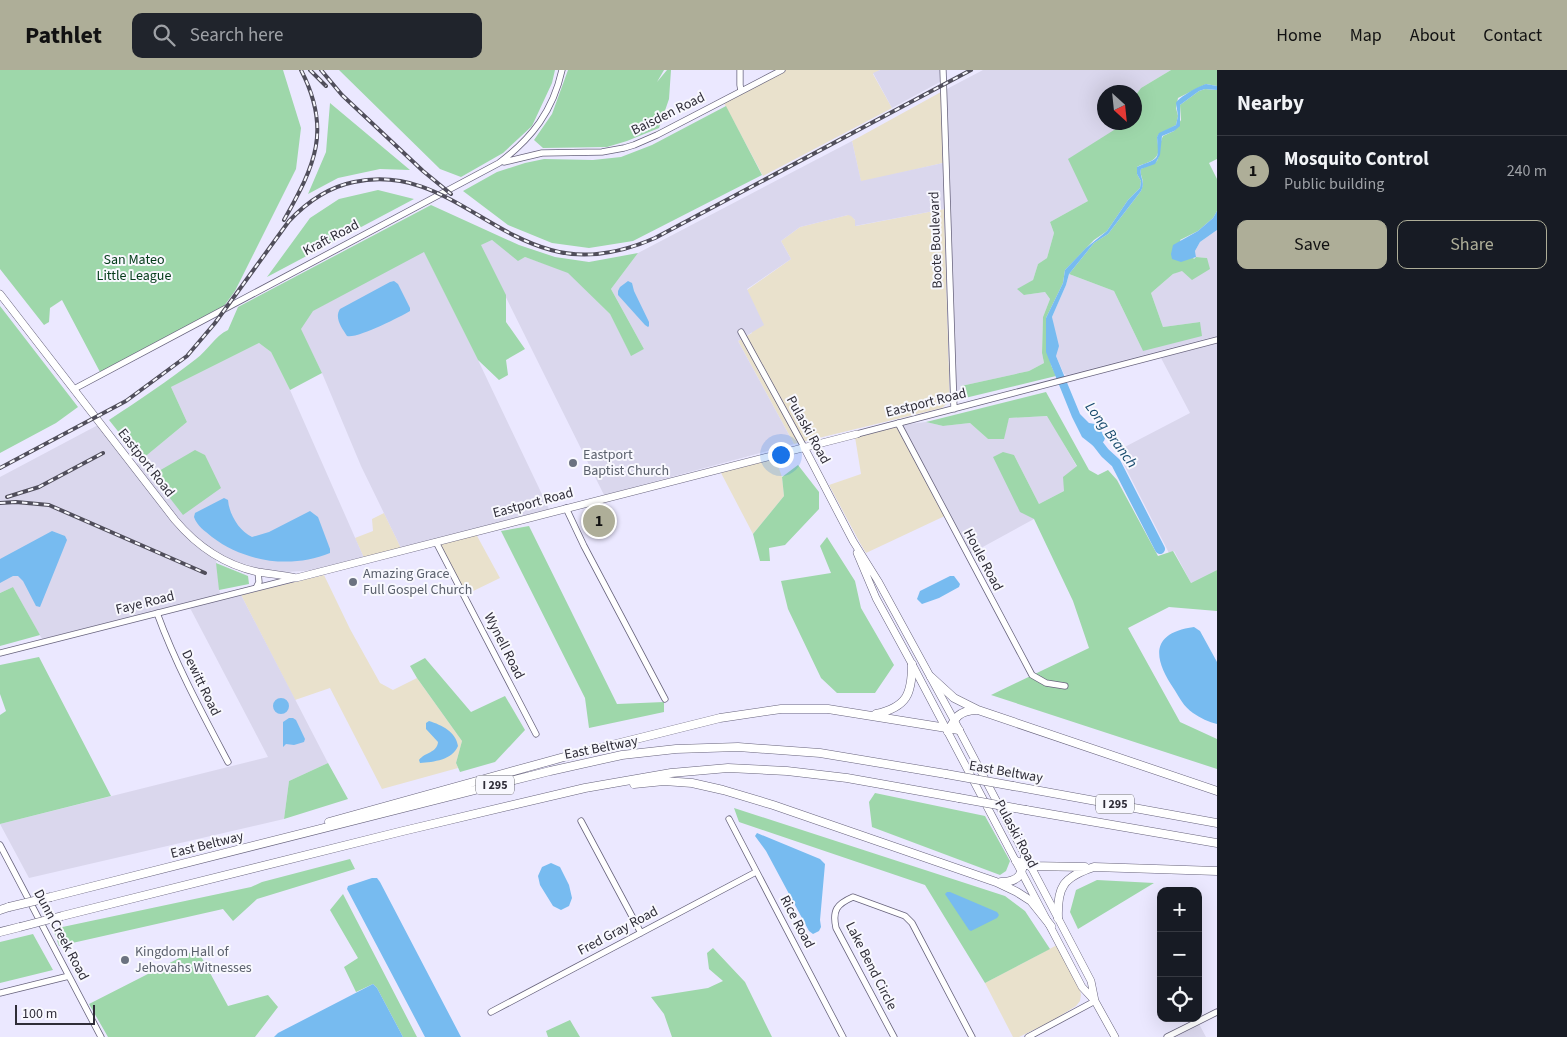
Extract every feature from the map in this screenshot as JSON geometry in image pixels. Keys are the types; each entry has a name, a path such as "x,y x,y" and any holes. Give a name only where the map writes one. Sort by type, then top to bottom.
{"highway":[{"path":"873,715 888,712 908,694 912,683 912,664"},
{"path":"931,677 954,698 978,710 1217,791"},
{"path":"230,852 387,805 564,757 720,718 781,709 828,709 959,730"},
{"path":"948,729 954,720 966,711 978,710"},
{"name":"East Beltway","path":"0,910 550,771 622,755 676,749 738,747 820,753 1217,823"},
{"name":"I 295","path":"0,932 404,831 585,788 671,773 728,768 818,774 1217,843"},
{"path":"585,788 664,781 692,783 723,790 782,808 996,882 1031,901 1051,926"},
{"path":"996,882 1010,882 1017,878 1022,872 1024,862 1094,867 1217,871"},
{"path":"1058,918 1058,897 1063,885 1074,874 1094,867"}],"main road":[{"name":"Eastport Road","path":"0,294 175,520 194,540 219,558 258,572 296,578 857,434"},
{"name":"Pulaski Road","path":"804,447 853,541 878,581 954,720 1024,862"},
{"name":"Pulaski Road","path":"853,541 876,598 948,729 1058,918 1091,982 1095,1000 1115,1037"},
{"name":"Pulaski Road","path":"1022,872 1082,987 1095,1000"}],"street":[{"name":"Kraft Road","path":"74,389 499,163 533,133 546,114 560,82 562,70"},
{"path":"740,70 741,91"},
{"name":"Baisden Road","path":"499,163 529,155 552,152 602,152 624,148 657,135 782,70"},
{"name":"Boote Boulevard","path":"943,70 954,409"},
{"path":"520,146 529,155"},
{"name":"Pulaski Road","path":"741,332 804,447"},
{"name":"Eastport Road","path":"857,434 1217,340"},
{"name":"Houle Road","path":"898,423 1032,675 1046,682 1066,686"},
{"path":"566,508 584,546 665,699"},
{"name":"Wynell Road","path":"436,542 536,734"},
{"path":"256,588 259,582 258,572"},
{"name":"Faye Road","path":"0,652 296,578"},
{"name":"Dewitt Road","path":"157,613 190,692 228,762"},
{"name":"Rice Road","path":"729,819 843,1037"},
{"path":"581,821 641,933"},
{"name":"Dunn Creek Road","path":"0,845 101,1037"},
{"name":"Fred Gray Road","path":"491,1012 756,872"},
{"name":"Lake Bend Circle","path":"894,1037 834,922 836,911 841,902 853,897 905,916 912,923 972,1037"},
{"path":"0,993 69,976"},
{"path":"1028,1037 1095,1000"},
{"path":"1167,1037 1217,1012"}],"shaded area":[{"path":"786,70 880,70 873,74 892,108 763,176 724,103"},
{"path":"880,70 940,70 940,82 892,108 873,73"},
{"path":"983,70 1171,70 1142,87 1142,85 1097,85 1097,130 1114,130 1088,201 1050,222 1054,233 1047,258 1038,264 1033,280 1024,295 1045,292 1050,299 1043,317 1042,353 1044,363 1029,371 961,386 965,398 950,401 944,209 855,226 855,220 848,215 800,227 781,241 791,259 747,289 764,325 738,341 794,444 604,495 480,245 492,240 518,260 525,257 568,272 610,314 631,355 644,349 611,289 638,253 852,141 861,181 943,163 941,92"},
{"path":"941,92 943,163 861,182 852,141"},
{"path":"944,209 950,401 942,408 794,444 738,341 752,333 747,290 791,259 781,241 800,227 848,215 851,215 855,220 856,226"},
{"path":"1217,230 1217,336 1067,375 1064,374 1056,356 1052,317 1069,274 1114,291 1143,351 1200,322 1163,327 1151,293 1173,274 1207,258 1196,257 1195,251 1200,242"},
{"path":"424,251 549,509 401,548 361,466 322,373 300,329 312,311"},
{"path":"259,343 271,352 290,390 364,558 320,569 285,572 264,570 232,560 201,543 187,529 136,464 187,422 171,387"},
{"path":"1217,343 1217,570 1191,583 1174,551 1169,553 1117,451 1190,413 1161,358"},
{"path":"1048,416 1077,467 1064,491 1039,504 1014,455 1034,519 970,554 901,425 926,422 943,426 970,423 988,439 1003,439 1009,418"},
{"path":"98,425 174,522 216,559 220,595 42,639 13,587 0,593 0,477"},
{"path":"901,425 949,514 866,553 829,485 861,474 855,437"},
{"path":"776,460 782,477 784,496 753,534 720,471 757,462"},
{"path":"384,513 401,548 364,558 355,538 373,531 372,519"},
{"path":"476,534 500,578 465,595 439,544"},
{"path":"324,575 350,629 380,683 393,690 417,678 462,741 456,763 458,768 382,789 330,688 295,700 241,595"},
{"path":"241,595 328,763 289,781 284,819 29,878 0,824 268,757 190,608"},
{"path":"1057,945 1080,989 1080,1001 1076,1006 1050,1022 1019,1037 1013,1037 985,983"},
{"path":"1199,1024 1206,1037 1173,1037"}],"green space":[{"name":"San Mateo Little League","path":"0,70 283,70 301,128 296,169 235,291 224,306 100,372 62,300 50,308 49,322 44,325 0,269"},
{"path":"339,70 555,70 552,83 532,126 503,153 461,177 440,169"},
{"path":"568,70 664,70 657,82 667,70 671,70 669,99 659,128 607,147 543,148 534,140 552,114"},
{"path":"1171,70 1217,70 1217,86 1206,84 1178,98 1176,125 1157,137 1158,151 1155,158 1137,167 1137,174 1141,181 1140,188 1128,200 1107,231 1094,240 1065,270 1063,283 1046,318 1051,365 1056,376 965,398 961,386 1029,371 1044,363 1042,353 1043,317 1050,299 1045,292 1024,295 1017,289 1033,280 1038,264 1047,258 1054,233 1050,222 1088,201 1068,159 1114,130 1142,130 1142,87"},
{"path":"1205,89 1217,90 1217,159 1209,163 1217,179 1217,211 1213,218 1198,231 1180,240 1194,259 1196,257 1207,258 1210,269 1192,280 1182,271 1173,274 1151,293 1163,327 1200,322 1202,336 1143,351 1114,291 1069,274 1094,243 1108,234 1141,191 1143,181 1141,169 1157,161 1163,136 1174,131 1181,120 1180,105 1199,91"},
{"path":"330,103 410,170 380,169 338,178 308,194 326,152"},
{"path":"726,106 762,175 633,241 589,248 552,243 508,225 463,191 497,172 525,163 544,159 593,160 621,157 652,145"},
{"path":"378,190 414,199 267,277 310,218 339,199"},
{"path":"431,205 519,245 555,257 589,262 638,253 611,289 644,349 631,356 610,314 568,273 525,257 518,261 492,240 481,245 506,295 506,322 525,349 506,360 508,375 499,380 478,360 424,252 313,311 301,329 322,373 290,390 271,352 259,343 171,387 187,422 141,460 109,420 164,383 200,355 219,336 228,330 238,307"},
{"path":"0,306 78,407 56,423 0,453"},
{"path":"1046,392 1089,470 1098,475 1108,470 1117,480 1158,556 1173,551 1191,583 1217,570 1217,611 1169,607 1128,628 1180,722 1217,739 1217,769 991,695 1089,648 1073,601 1034,519 1020,512 993,457 1003,452 1014,455 1039,504 1064,491 1063,477 1077,466 1047,416 1009,418 1004,439 988,439 970,423 943,426 926,422"},
{"path":"195,450 205,455 221,488 183,515 152,475"},
{"path":"798,465 819,492 819,509 785,545 769,548 770,561 760,561 753,534 784,496 782,477"},
{"path":"529,526 617,704 664,702 664,712 589,728 585,698 501,531"},
{"path":"827,537 855,581 861,608 894,665 875,693 837,693 821,678 788,609 781,581 831,573 820,546"},
{"path":"216,563 248,576 249,584 219,590"},
{"path":"13,587 40,635 0,646 0,593"},
{"path":"39,657 111,796 0,824 0,715 6,711 0,694 0,665"},
{"path":"425,658 471,712 505,696 525,730 495,762 460,772 456,763 462,741 410,666"},
{"path":"328,763 348,799 284,819 289,781"},
{"path":"875,793 985,816 1010,861 1006,871 1000,875 872,827 869,802"},
{"path":"734,808 1005,896 1025,911 1050,949 985,983 925,885 739,822"},
{"path":"350,859 355,869 257,899 233,921 223,909 59,946 53,929 251,887 262,882"},
{"path":"1097,880 1154,883 1078,929 1070,912 1076,890"},
{"path":"343,894 417,1037 403,1037 377,988 373,984 356,992 344,967 358,958 330,910"},
{"path":"33,934 53,970 0,983 0,942"},
{"path":"713,948 745,982 772,1037 672,1037 664,1014 651,997 708,988 723,981 709,969 707,953"},
{"path":"197,949 228,1006 268,995 278,1007 255,1037 108,1037 89,1004"},
{"path":"570,1020 580,1037 548,1037 546,1031"}],"water":[{"path":"1206,84 1217,86 1217,90 1205,89 1199,91 1180,105 1180,126 1162,136 1160,155 1155,164 1141,169 1143,184 1141,191 1108,234 1094,243 1069,274 1052,317 1059,346 1056,356 1080,414 1089,423 1095,424 1105,438 1096,448 1082,437 1046,352 1046,318 1063,283 1065,270 1086,248 1107,231 1128,200 1140,188 1141,181 1137,174 1137,167 1156,158 1158,151 1157,137 1159,133 1176,125 1178,116 1176,103 1190,92"},
{"path":"1217,211 1217,230 1200,242 1195,251 1196,257 1181,262 1172,259 1173,245 1198,231 1213,218"},
{"path":"394,281 398,284 410,311 369,331 347,336 338,319 340,309"},
{"path":"628,281 632,283 649,322 648,327 618,295 620,287"},
{"path":"224,498 228,500 235,522 252,537 269,532 310,511 318,517 330,553 300,561 284,562 254,557 225,546 202,528 194,517 195,513"},
{"path":"52,531 65,536 67,540 40,607 36,606 23,581 18,576 13,576 0,583 0,559"},
{"path":"950,576 954,576 960,584 959,587 939,598 922,604 917,599 920,591"},
{"path":"1194,627 1200,631 1217,662 1217,724 1199,717 1184,705 1167,678 1159,657 1163,641 1169,635"},
{"path":"281,698 289,706 281,714 273,706"},
{"path":"289,718 296,720 305,739 304,742 294,745 286,744 283,747 283,722"},
{"path":"429,721 448,730 457,741 458,746 447,757 437,761 420,763 421,757 433,750 438,742 426,729 426,723"},
{"path":"757,833 820,859 825,864 821,927 819,931 813,934 809,931 766,851 755,836"},
{"path":"551,863 560,867 569,885 572,898 569,906 561,910 553,906 540,885 538,876 542,867"},
{"path":"377,878 380,882 461,1037 425,1037 347,889 348,886"},
{"path":"947,892 997,912 999,915 997,918 971,931 945,894"},
{"path":"373,984 377,988 403,1037 274,1037 278,1033"}],"waterway":[{"name":"Long Branch","path":"1091,435 1105,453 1116,463 1160,549"}],"railway":[{"path":"284,220 304,182 316,147 316,111 301,70"},
{"path":"310,70 326,86"},
{"path":"321,70 342,95 423,171 451,194"},
{"path":"0,468 126,401 187,356 215,323 289,221 311,202 345,184 383,179 409,183 433,191 502,229 526,241 551,250 578,254 617,251 655,238 971,70"},
{"path":"7,497 39,487 103,453"},
{"path":"0,503 16,502 49,505 205,573"}],"place":[{"name":"Eastport Baptist Church","path":"573,463"},
{"name":"Mosquito Control","path":"599,521"},
{"name":"Amazing Grace Full Gospel Church","path":"353,582"},
{"name":"Kingdom Hall of Jehovahs Witnesses","path":"125,960"}]}
